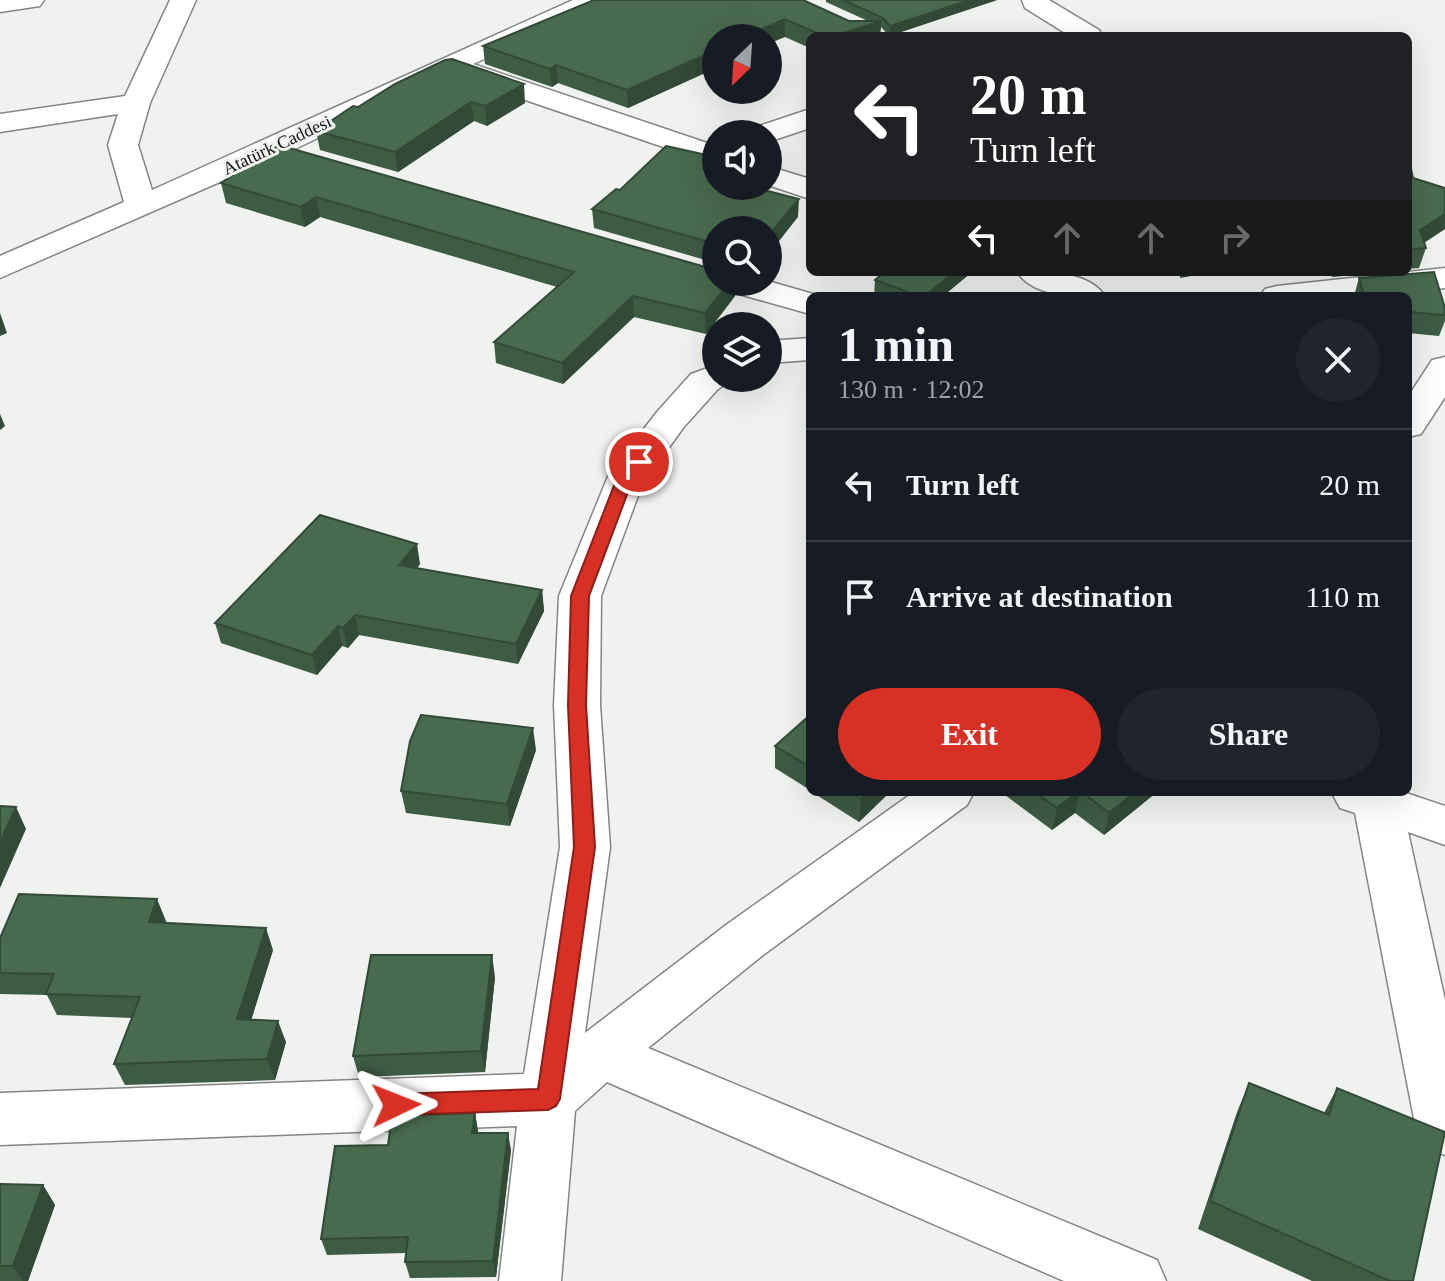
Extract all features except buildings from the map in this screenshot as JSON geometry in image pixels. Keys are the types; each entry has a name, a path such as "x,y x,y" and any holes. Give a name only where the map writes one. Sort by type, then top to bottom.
{"street":[{"path":"0,4 31,0"},
{"path":"141,206 123,145 136,103 183,0"},
{"name":"Atatürk Caddesi","path":"0,268 271,149 448,64 596,0"},
{"path":"1034,2 1083,32"},
{"path":"448,64 702,149"},
{"path":"0,123 136,103"},
{"path":"782,128 806,119"},
{"path":"271,149 317,163"},
{"path":"782,180 806,189"},
{"path":"1043,276 1079,292"},
{"path":"1314,292 1445,278"},
{"path":"782,296 806,303"},
{"path":"782,351 806,349"},
{"path":"1412,420 1445,368"},
{"path":"530,1281 548,1099 585,847 577,705 580,596 623,483 670,420 702,384"},
{"path":"0,1119 548,1099 600,1053 815,886 944,796"},
{"path":"1364,798 1445,826"},
{"path":"1364,798 1445,1129"},
{"path":"600,1053 1135,1281"}],"route":[{"path":"396,1105 548,1099 585,847 577,705 580,596 623,483 639,462"}]}
